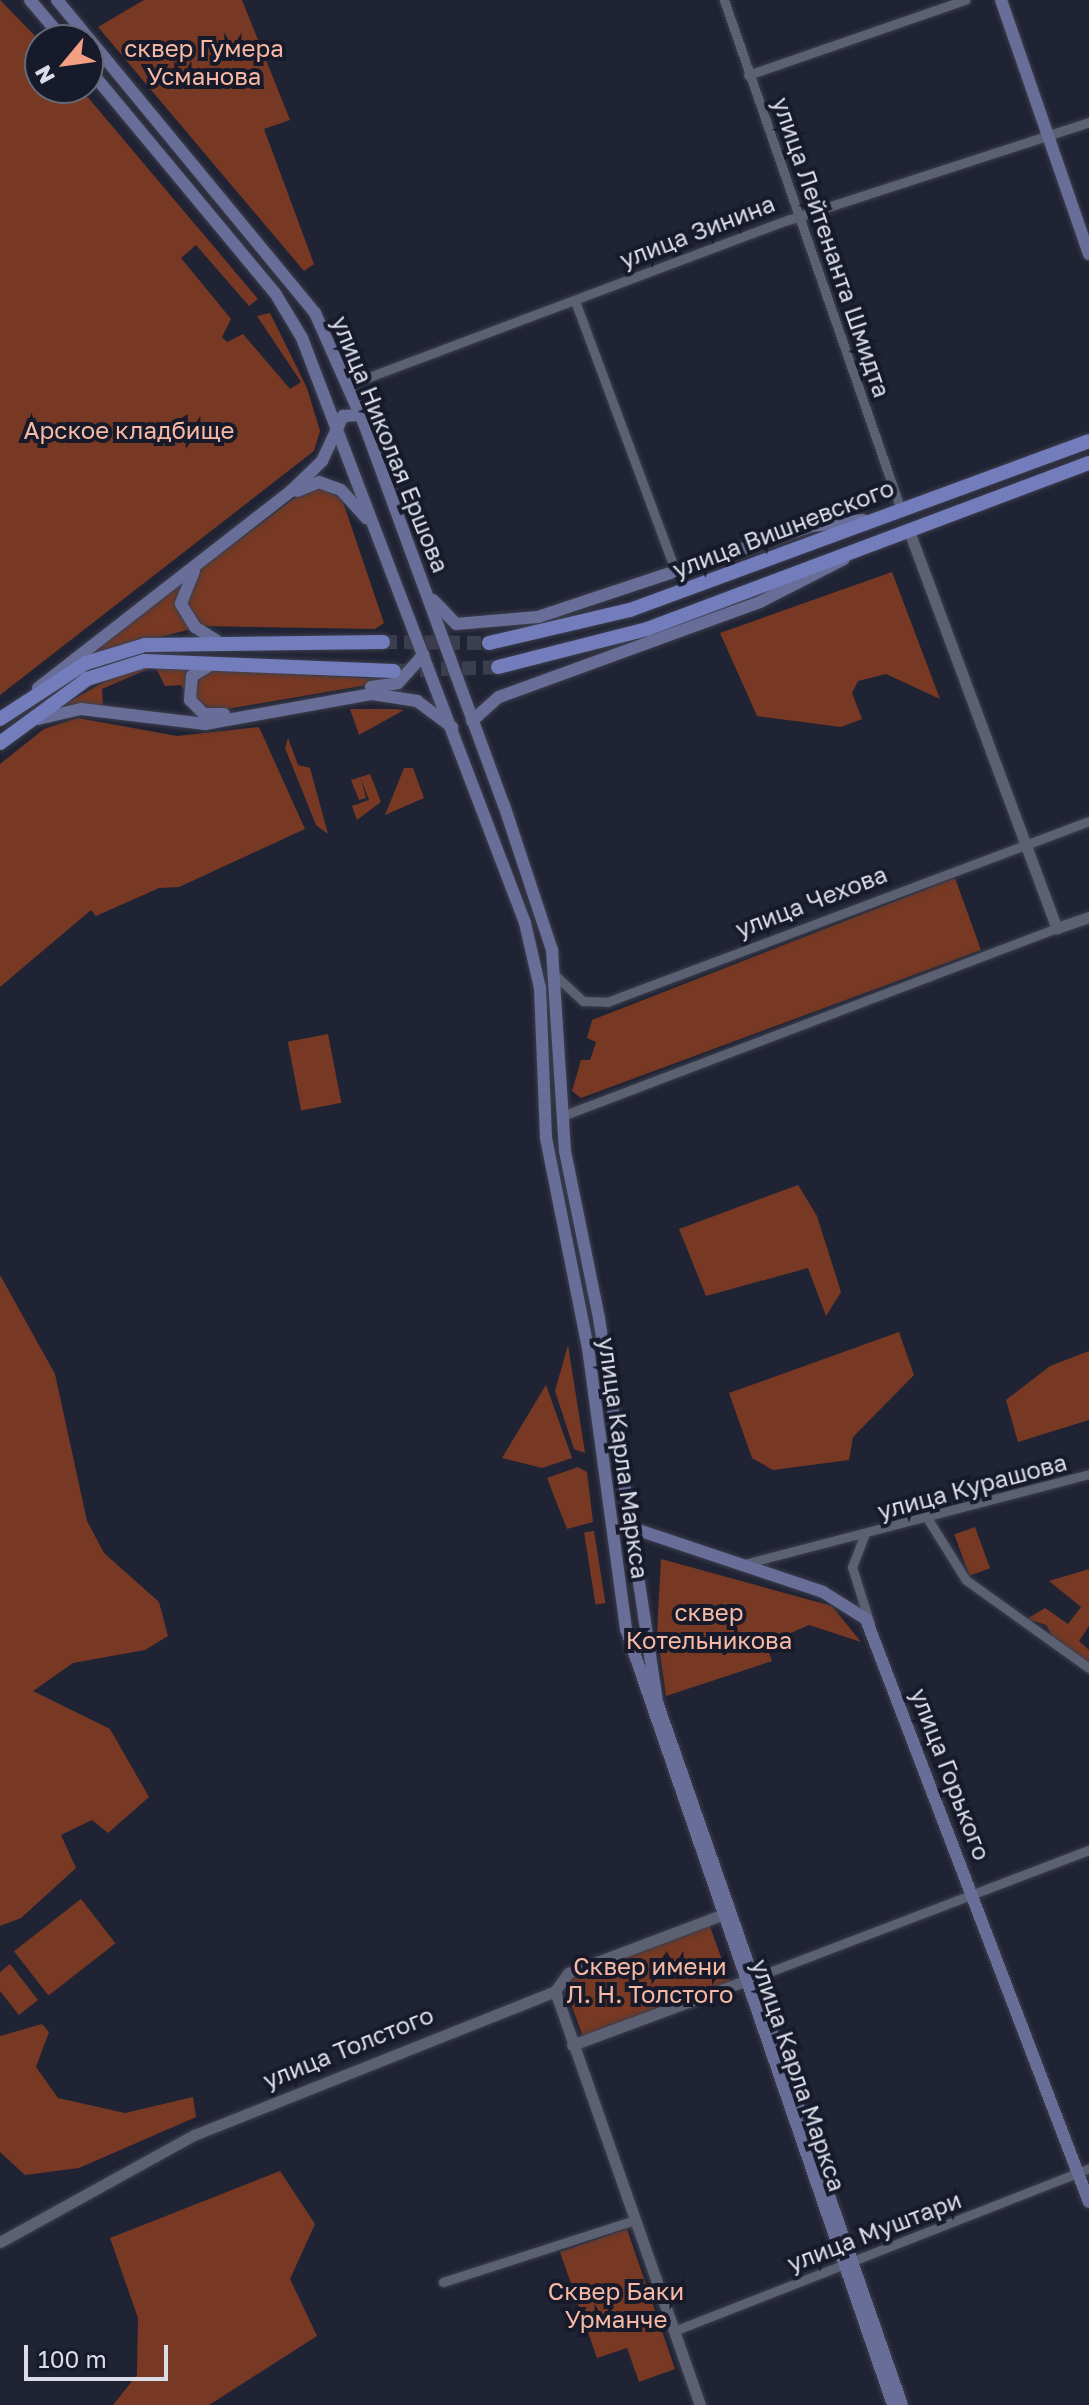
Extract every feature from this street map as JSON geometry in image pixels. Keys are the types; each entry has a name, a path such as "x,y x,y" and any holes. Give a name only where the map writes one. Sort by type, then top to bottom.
{"main road":[{"path":"30,0 50,24"},
{"name":"улица Николая Ершова","path":"57,0 284,271 315,313 360,415 422,581 544,921 556,976"},
{"path":"1001,0 1089,254"},
{"name":"улица Николая Ершова","path":"104,87 275,293 325,393 378,538 472,776"},
{"name":"улица Зинина","path":"325,393 348,385"},
{"path":"4,716 291,491 322,461 337,426 346,414 360,415"},
{"name":"улица Вишневского","path":"489,643 630,610 863,520 1089,441"},
{"name":"улица Вишневского","path":"498,667 605,643 1089,463"},
{"path":"216,640 184,613 186,580 294,493 319,482 341,490 378,538"},
{"path":"422,581 441,612 456,624 538,617 812,526 863,520"},
{"path":"472,721 499,697 760,602 856,551"},
{"path":"4,716 106,655 216,640 383,642"},
{"path":"251,660 199,668 189,683 194,706 214,715 390,686 423,655"},
{"path":"0,743 70,689 123,665 251,660 394,671"},
{"path":"23,724 81,709 205,724 372,694 417,701 453,728"},
{"name":"улица Карла Маркса","path":"472,776 535,961 546,1138 588,1348 626,1629 647,1706 719,1916 747,1980"},
{"name":"улица Карла Маркса","path":"556,976 562,1116 657,1702 747,1980 847,2262 902,2405"},
{"name":"улица Горького","path":"611,1526 629,1526 850,1604 871,1627 1089,2202"},
{"name":"улица Карла Маркса","path":"847,2262 893,2405"}],"street":[{"name":"улица Лейтенанта Шмидта","path":"724,0 796,217 900,507"},
{"path":"748,75 965,0"},
{"name":"улица Зинина","path":"348,385 796,217 1089,122"},
{"path":"575,301 676,572"},
{"path":"909,531 1057,928"},
{"name":"улица Чехова","path":"556,976 583,1001 607,1002 1089,821"},
{"path":"562,1116 1089,917"},
{"name":"улица Курашова","path":"737,1566 929,1521 1089,1474"},
{"path":"929,1521 966,1580 1089,1668"},
{"name":"улица Курашова","path":"864,1536 852,1567 871,1627"},
{"path":"572,2045 1089,1850"},
{"name":"улица Толстого","path":"0,2242 194,2135 352,2066 555,1991 562,1975 719,1916"},
{"path":"555,1991 700,2405"},
{"name":"улица Муштари","path":"674,2331 1089,2168"},
{"path":"443,2282 635,2220"}],"green space":[{"name":"Арское кладбище","path":"0,0 24,25 24,104 93,104 258,299 249,306 196,245 181,258 231,319 222,337 227,342 243,334 290,389 301,382 257,316 270,313 307,388 320,431 314,451 0,695"},
{"name":"сквер Гумера Усманова","path":"144,0 242,0 290,120 264,129 314,264 304,271 104,34 103,24"},
{"path":"320,487 342,499 384,623 375,629 201,626 185,608 193,575 293,499"},
{"path":"892,572 940,699 886,674 858,681 852,693 862,719 841,727 757,716 720,633"},
{"path":"183,579 176,604 191,629 91,655"},
{"path":"154,665 195,665 185,686 194,710 181,685 165,686 155,666 102,689 103,706 60,707 111,678"},
{"path":"207,669 396,680 216,711 195,700 195,680"},
{"path":"350,709 395,709 404,710 359,735"},
{"path":"78,718 177,736 259,727 305,829 179,887 159,888 96,916 91,910 0,987 0,764 44,729"},
{"path":"288,738 298,765 310,768 328,834 316,825 285,748"},
{"path":"404,768 413,768 424,798 385,815"},
{"path":"370,774 381,802 357,820 352,806 369,800 361,779 366,798 359,800 351,780"},
{"path":"955,878 981,950 581,1098 572,1091 581,1060 590,1060 596,1042 587,1038 592,1020"},
{"path":"328,1034 341,1103 301,1111 288,1042"},
{"path":"798,1185 817,1216 841,1292 826,1316 808,1268 706,1296 679,1229"},
{"path":"0,1275 55,1374 87,1521 104,1553 159,1602 168,1636 145,1650 73,1663 33,1691 110,1729 149,1797 108,1833 92,1820 61,1835 76,1868 21,1918 0,1926"},
{"path":"899,1332 914,1375 853,1437 849,1460 773,1470 752,1458 729,1393"},
{"path":"568,1345 585,1453 574,1449 555,1391"},
{"path":"1089,1351 1089,1420 1018,1442 1006,1400 1050,1366"},
{"path":"546,1385 572,1458 542,1468 502,1458"},
{"path":"578,1467 587,1472 593,1522 567,1529 547,1478"},
{"path":"975,1527 990,1568 969,1576 954,1535"},
{"path":"594,1531 605,1603 596,1605 584,1533"},
{"name":"сквер Котельникова","path":"661,1559 832,1606 861,1642 809,1625 766,1644 772,1661 666,1696 657,1633"},
{"path":"1089,1569 1089,1626 1079,1641 1089,1650 1089,1667 1058,1646 1046,1625 1027,1619 1045,1608 1068,1624 1081,1607 1049,1581"},
{"path":"81,1899 115,1943 48,1995 14,1951"},
{"name":"Сквер имени Л. Н. Толстого","path":"709,1924 731,1983 583,2037 561,1978"},
{"path":"10,1964 38,2000 19,2015 0,1991 0,1972"},
{"path":"42,2024 49,2032 36,2067 58,2098 125,2113 193,2097 196,2117 79,2168 25,2175 0,2152 0,2036"},
{"path":"280,2171 315,2224 290,2279 317,2336 209,2405 113,2405 137,2375 138,2318 110,2238"},
{"name":"Сквер Баки Урманче","path":"627,2229 675,2369 639,2382 627,2348 597,2358 560,2252"}],"tunnel":[{"path":"383,642 489,643"},
{"path":"399,671 498,667"}]}
